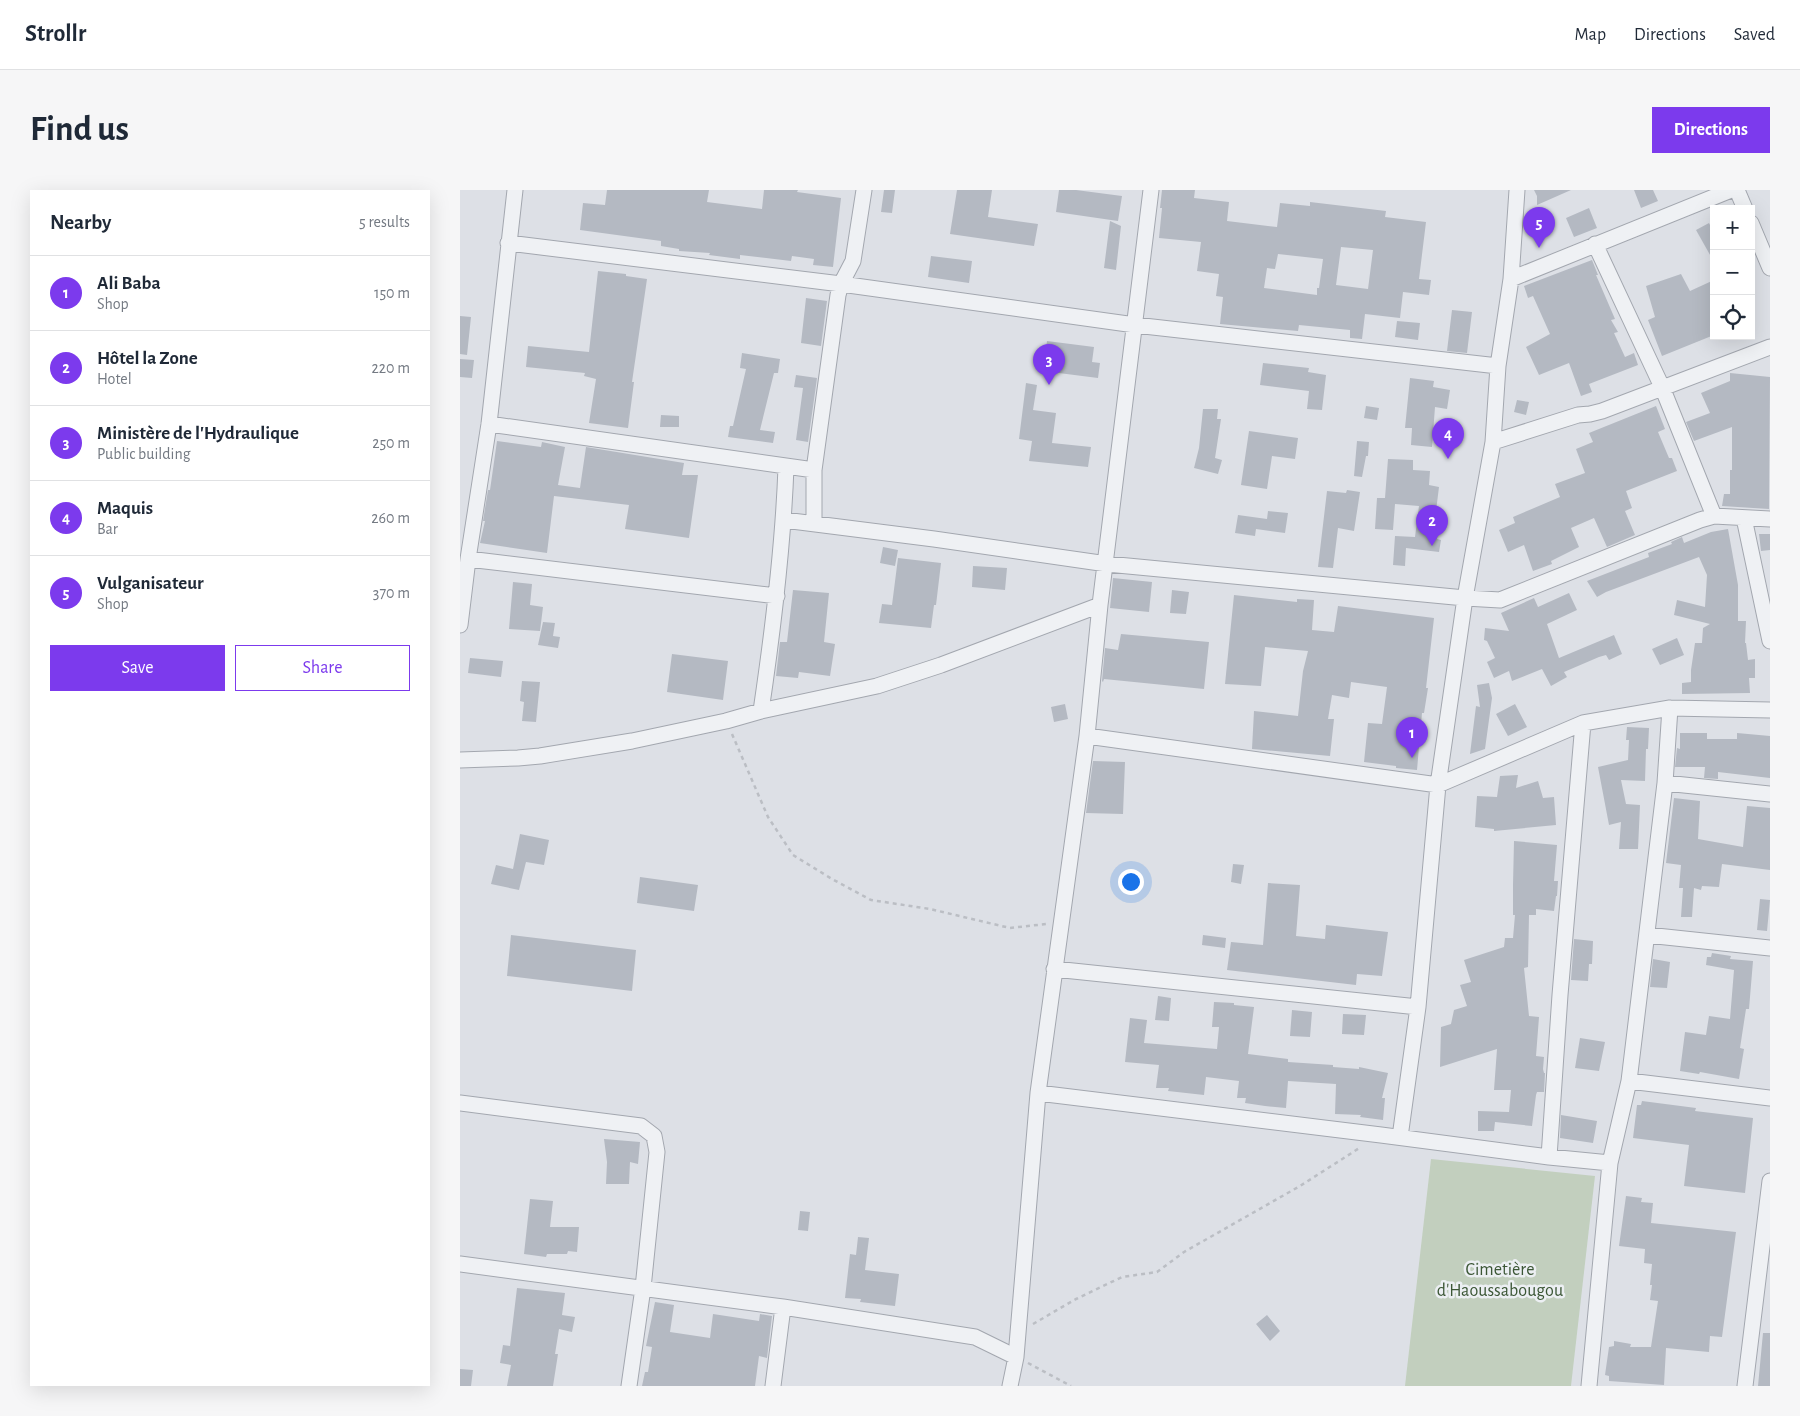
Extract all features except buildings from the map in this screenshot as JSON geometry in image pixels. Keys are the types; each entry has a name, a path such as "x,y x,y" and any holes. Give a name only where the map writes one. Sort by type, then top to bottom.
{"street":[{"path":"460,625 468,559 489,424 515,190"},
{"path":"814,524 814,470 838,295 841,284 853,261 864,190"},
{"path":"1010,1386 1016,1357 1038,1093 1087,736 1100,605 1107,564 1151,190"},
{"path":"1400,1137 1418,1006 1438,784 1465,598 1492,442 1498,366 1511,279 1518,190"},
{"path":"1511,279 1731,190"},
{"path":"1737,190 1743,205"},
{"path":"1755,233 1770,268"},
{"path":"508,243 841,284 1135,324 1498,366"},
{"path":"1595,244 1662,388 1714,516"},
{"path":"1492,442 1578,414 1602,411 1770,347"},
{"path":"489,424 814,470"},
{"path":"761,711 777,596 784,520 786,467"},
{"path":"784,520 934,538 1107,564 1500,600 1700,520 1714,516 1770,519"},
{"path":"1744,518 1770,641"},
{"path":"468,559 777,596"},
{"path":"460,760 540,756 632,741 877,686 941,665 1100,605"},
{"path":"1087,736 1438,784 1583,723 1670,708 1770,710"},
{"path":"1589,1386 1610,1163 1629,1081 1665,783 1670,708"},
{"path":"1549,1157 1560,985 1583,723"},
{"path":"1665,783 1770,794"},
{"path":"1647,935 1770,948"},
{"path":"1054,969 1418,1006"},
{"path":"1629,1081 1770,1098"},
{"path":"1038,1093 1610,1163"},
{"path":"460,1103 641,1126 654,1136 657,1152 643,1288 629,1386"},
{"path":"1746,1386 1770,1181"},
{"path":"460,1264 783,1307 975,1337 1016,1357"},
{"path":"774,1386 783,1307"}],"path":[{"path":"726,721 768,817 788,847 793,854 832,878 871,900 930,909 1010,928 1060,923"},
{"path":"1018,1332 1076,1299 1122,1277 1157,1272 1184,1252 1285,1195 1381,1135"},
{"path":"1016,1357 1071,1386"}],"green space":[{"name":"Cimetière d'Haoussabougou","path":"1431,1159 1595,1176 1571,1386 1405,1386"}],"place":[{"name":"Vulganisateur","path":"1539,248"},
{"name":"Ministère de l'Hydraulique","path":"1049,385"},
{"name":"Maquis","path":"1448,459"},
{"name":"Hôtel la Zone","path":"1432,546"},
{"name":"Ali Baba","path":"1412,758"}]}
